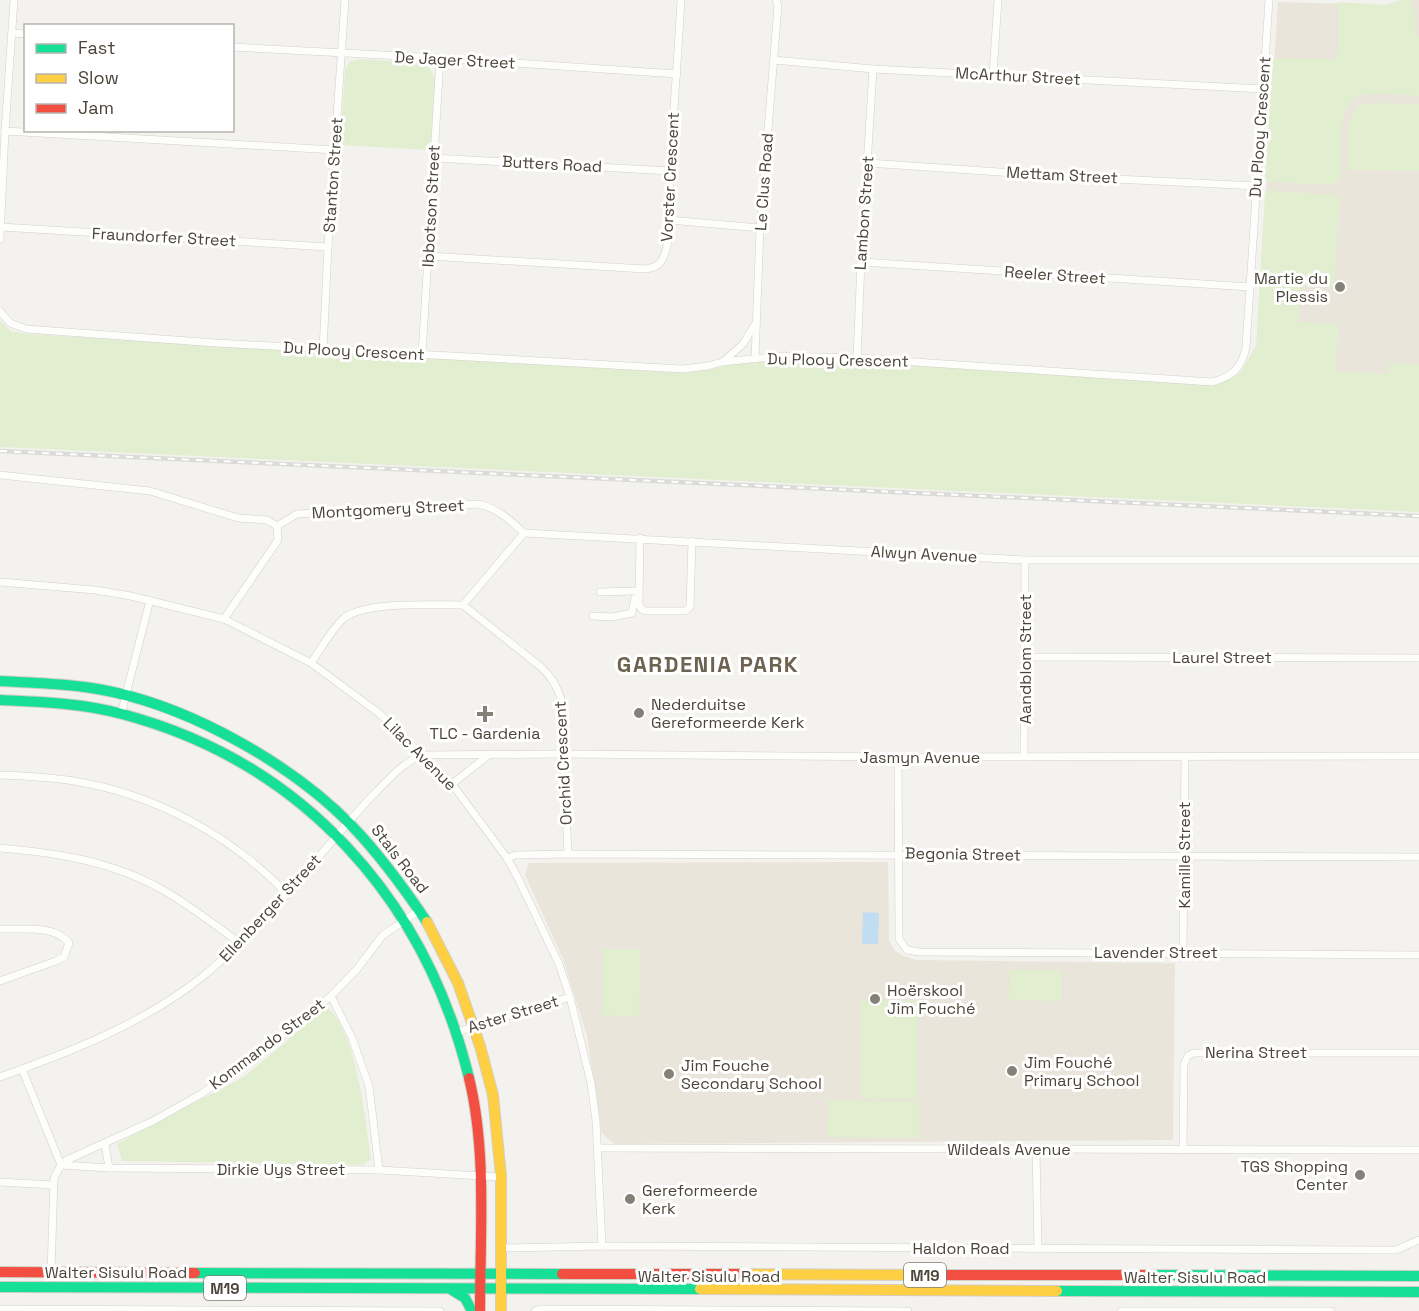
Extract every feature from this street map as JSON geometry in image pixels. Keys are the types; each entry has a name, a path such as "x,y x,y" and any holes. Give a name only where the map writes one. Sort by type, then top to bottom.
{"main road":[{"name":"Stals Road","path":"0,681 45,683 126,696 214,728 294,775 358,830 389,867 420,910 454,972 475,1026 493,1094 500,1177 501,1311"},
{"name":"Stals Road","path":"0,700 67,705 121,714 164,727 234,759 288,795 336,835 390,897 423,952 457,1032 473,1091 480,1177 480,1311"},
{"name":"Walter Sisulu Road","path":"0,1272 1419,1274"},
{"path":"166,1273 166,1287"},
{"path":"277,1273 277,1288"},
{"path":"354,1274 354,1288"},
{"name":"Walter Sisulu Road","path":"0,1287 1419,1292"},
{"path":"449,1289 466,1297 472,1311"}],"street":[{"path":"0,239 14,0"},
{"name":"Stanton Street","path":"323,350 345,0"},
{"name":"Vorster Crescent","path":"428,256 651,268 662,261 665,255 669,220 681,0"},
{"path":"993,74 998,0"},
{"name":"Du Plooy Crescent","path":"0,311 10,323 26,329 323,350 683,369 722,362 781,356 857,358 1212,382 1231,376 1244,358 1269,0"},
{"name":"Le Clus Road","path":"755,359 760,228 778,2"},
{"path":"12,33 24,34"},
{"name":"De Jager Street","path":"234,47 677,74"},
{"name":"Ibbotson Street","path":"422,355 440,58"},
{"name":"McArthur Street","path":"774,60 873,69 1263,89"},
{"name":"Lambon Street","path":"857,358 873,69"},
{"path":"5,131 335,150"},
{"name":"Butters Road","path":"434,158 670,171"},
{"name":"Mettam Street","path":"868,163 1257,186"},
{"path":"669,220 760,228"},
{"name":"Fraundorfer Street","path":"1,227 328,247"},
{"name":"Reeler Street","path":"861,262 1250,287"},
{"path":"722,362 731,357 743,344 758,320"},
{"path":"0,475 150,491 238,518 267,520 277,526 278,540 224,619"},
{"name":"Montgomery Street","path":"277,526 297,514 478,504 493,508 506,516 524,533"},
{"path":"311,663 345,618 359,611 375,607 463,604 524,533"},
{"name":"Alwyn Avenue","path":"524,533 1025,560 1419,560"},
{"path":"638,538 639,603 641,609 646,610 685,611 690,608 692,541"},
{"path":"593,616 613,617 632,613 634,610 638,538"},
{"name":"Aandblom Street","path":"1024,757 1025,560"},
{"name":"Lilac Avenue","path":"0,582 95,590 150,600 224,619 311,663 380,714 452,784 507,858 559,964 570,997 591,1083 598,1148 602,1246"},
{"path":"600,592 635,591"},
{"path":"121,714 150,600"},
{"name":"Orchid Crescent","path":"463,604 541,667 554,681 561,699 568,854"},
{"name":"Laurel Street","path":"1025,657 1419,658"},
{"path":"452,784 490,754"},
{"name":"Jasmyn Avenue","path":"421,755 1419,756"},
{"name":"Ellenberger Street","path":"0,1077 104,1036 194,983 240,944 287,894 348,821 405,763 421,755"},
{"path":"898,757 899,854"},
{"name":"Kamille Street","path":"1184,952 1185,757"},
{"path":"0,775 75,781 156,805 226,842 287,894"},
{"path":"0,848 52,852 102,864 129,874 168,892 240,944"},
{"name":"Begonia Street","path":"507,858 516,855 568,854 1419,857"},
{"name":"Lavender Street","path":"899,854 900,939 907,950 920,952 1419,955"},
{"name":"Kommando Street","path":"61,1165 67,1160 153,1121 201,1094 244,1065 331,996 357,969 383,935 420,910"},
{"path":"0,929 52,931 64,937 69,943 64,957 0,981"},
{"path":"331,996 352,1038 369,1086 379,1170"},
{"name":"Aster Street","path":"457,1032 570,997"},
{"name":"Nerina Street","path":"1183,1150 1184,1064 1188,1056 1193,1053 1419,1053"},
{"path":"22,1069 61,1165 53,1185 51,1287"},
{"path":"105,1144 109,1168"},
{"name":"Wildeals Avenue","path":"598,1148 1419,1150"},
{"path":"1036,1149 1038,1249"},
{"name":"Dirkie Uys Street","path":"61,1165 109,1168 379,1170 500,1177"},
{"path":"0,1182 53,1185"},
{"name":"Haldon Road","path":"502,1248 602,1246 1396,1250 1419,1240"},
{"path":"0,1309 440,1311"},
{"path":"535,1311 540,1309 908,1311"},
{"path":"1121,1311 1331,1311"}],"shaded area":[{"name":"Martie du Plessis","path":"1402,0 1419,0 1419,397 1254,386 1278,2 1386,5"},
{"name":"Hoërskool Jim Fouché","path":"888,862 889,940 894,950 903,956 916,960 1175,963 1173,1140 614,1144 602,1133 587,1036 563,959 525,875 529,863"}],"green space":[{"path":"1400,0 1411,0 1415,14 1415,36 1419,36 1419,96 1370,94 1357,97 1350,103 1345,111 1341,134 1341,178 1334,185 1268,182 1265,178 1273,58 1333,59 1338,54 1338,2 1386,5"},
{"path":"359,59 420,63 430,68 435,79 430,150 340,145 345,69 350,62"},
{"path":"1362,104 1419,104 1419,171 1348,170 1348,133 1352,115"},
{"path":"1269,190 1340,196 1334,287 1300,287 1298,322 1339,324 1335,371 1389,374 1390,363 1419,364 1419,512 0,447 0,321 11,331 27,334 685,373 777,358 1212,383 1229,379 1240,373 1256,346 1265,194"},
{"path":"603,949 640,949 639,1016 602,1015"},
{"path":"1010,970 1062,970 1062,1001 1009,1000"},
{"path":"861,1000 918,1001 917,1099 860,1098"},
{"path":"328,1008 347,1038 363,1101 371,1159 363,1165 122,1161 117,1144 245,1076"},
{"path":"828,1100 919,1101 919,1138 827,1137"}],"water":[{"path":"863,912 879,913 878,944 862,944"}],"railway":[{"path":"0,451 1419,516"}],"traffic: fast":[{"path":"0,681 43,683 113,692 177,712 241,743 301,782 352,826 392,872 427,922"},
{"path":"0,700 92,707 122,714 187,736 246,766 300,803 347,847 388,897 422,952 449,1013 469,1078"},
{"path":"195,1273 562,1274"},
{"path":"1145,1275 1419,1276"},
{"path":"0,1287 700,1289"},
{"path":"452,1290 465,1298 472,1311"},
{"path":"1057,1291 1419,1292"}],"traffic: slow":[{"path":"427,922 458,983 480,1046 493,1095 501,1176 501,1311"},
{"path":"738,1274 926,1275"},
{"path":"700,1289 1057,1291"}],"traffic: jam":[{"path":"469,1078 475,1106 480,1164 480,1311"},
{"path":"0,1272 195,1273"},
{"path":"562,1274 738,1274"},
{"path":"926,1275 1145,1275"}],"place":[{"name":"Martie du Plessis","path":"1340,287"},
{"name":"Nederduitse Gereformeerde Kerk","path":"639,713"},
{"name":"TLC - Gardenia","path":"485,714"},
{"name":"Hoërskool Jim Fouché","path":"875,999"},
{"name":"Jim Fouché Primary School","path":"1012,1071"},
{"name":"Jim Fouche Secondary School","path":"669,1074"},
{"name":"TGS Shopping Center","path":"1360,1175"},
{"name":"Gereformeerde Kerk","path":"630,1199"}],"district":[{"name":"GARDENIA PARK","path":"708,664"}]}
